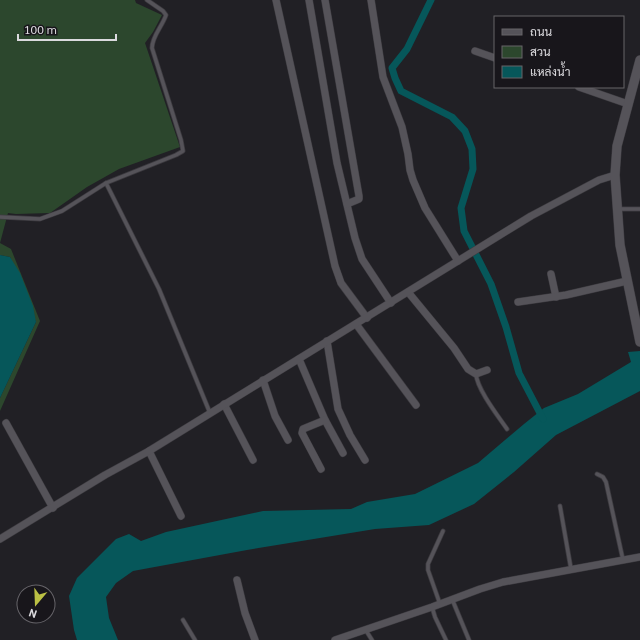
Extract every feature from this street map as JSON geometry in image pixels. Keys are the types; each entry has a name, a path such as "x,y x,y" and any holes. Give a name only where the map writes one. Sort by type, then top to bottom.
{"street":[{"path":"276,0 335,266 342,283 367,318"},
{"path":"308,0 337,163 355,238 362,259 391,303"},
{"path":"324,0 359,196 359,200 347,204"},
{"path":"370,0 383,77 402,127 413,180 427,212 459,260"},
{"path":"475,51 494,58"},
{"path":"640,60 616,146 615,175 620,245 636,329 640,342"},
{"path":"582,88 628,104"},
{"path":"0,539 105,475 149,451 531,216 599,180 615,175"},
{"path":"551,274 556,297"},
{"path":"518,302 556,297 627,281"},
{"path":"408,292 454,348 468,369 476,374 487,370"},
{"path":"356,324 416,405"},
{"path":"327,341 338,409 350,435 365,460"},
{"path":"299,359 325,420 343,453"},
{"path":"263,380 275,416 288,440"},
{"path":"224,404 253,460"},
{"path":"321,469 302,433 303,429 325,420"},
{"path":"6,423 53,508"},
{"path":"149,451 181,516"},
{"path":"335,640 432,607 480,588 503,582 640,557"},
{"path":"237,580 245,613 255,640"}],"lane":[{"path":"0,216 40,219 62,211 106,183 176,155 183,150 152,48 152,40 163,24 166,15 163,11 146,0"},
{"path":"106,183 159,289 210,413"},
{"path":"617,209 640,208"},
{"path":"476,374 476,379 487,399 507,429"},
{"path":"597,474 603,477 606,482 623,560"},
{"path":"560,506 572,569"},
{"path":"440,604 428,570 430,558 443,530"},
{"path":"452,599 469,640"},
{"path":"432,607 446,640"},
{"path":"183,620 195,640"},
{"path":"365,629 372,640"}],"green space":[{"path":"0,0 135,0 136,3 162,15 145,43 180,147 119,169 87,187 50,213 8,213 0,243"},
{"path":"0,243 11,249 40,321 0,411 0,398 36,322 10,257 0,255"}],"water":[{"path":"0,255 10,257 20,273 33,306 36,322 0,398"},
{"path":"640,351 640,391 556,435 514,472 474,504 429,525 375,529 133,571 116,583 106,597 109,618 118,640 77,640 69,596 77,578 116,539 129,534 141,541 166,532 263,511 351,509 367,502 415,494 478,463 544,408 578,394 631,362 628,352"}],"waterway":[{"path":"431,0 407,49 392,68 401,91 452,117 465,131 472,149 473,169 461,208 464,231 491,284 506,327 519,373 543,419"}]}
